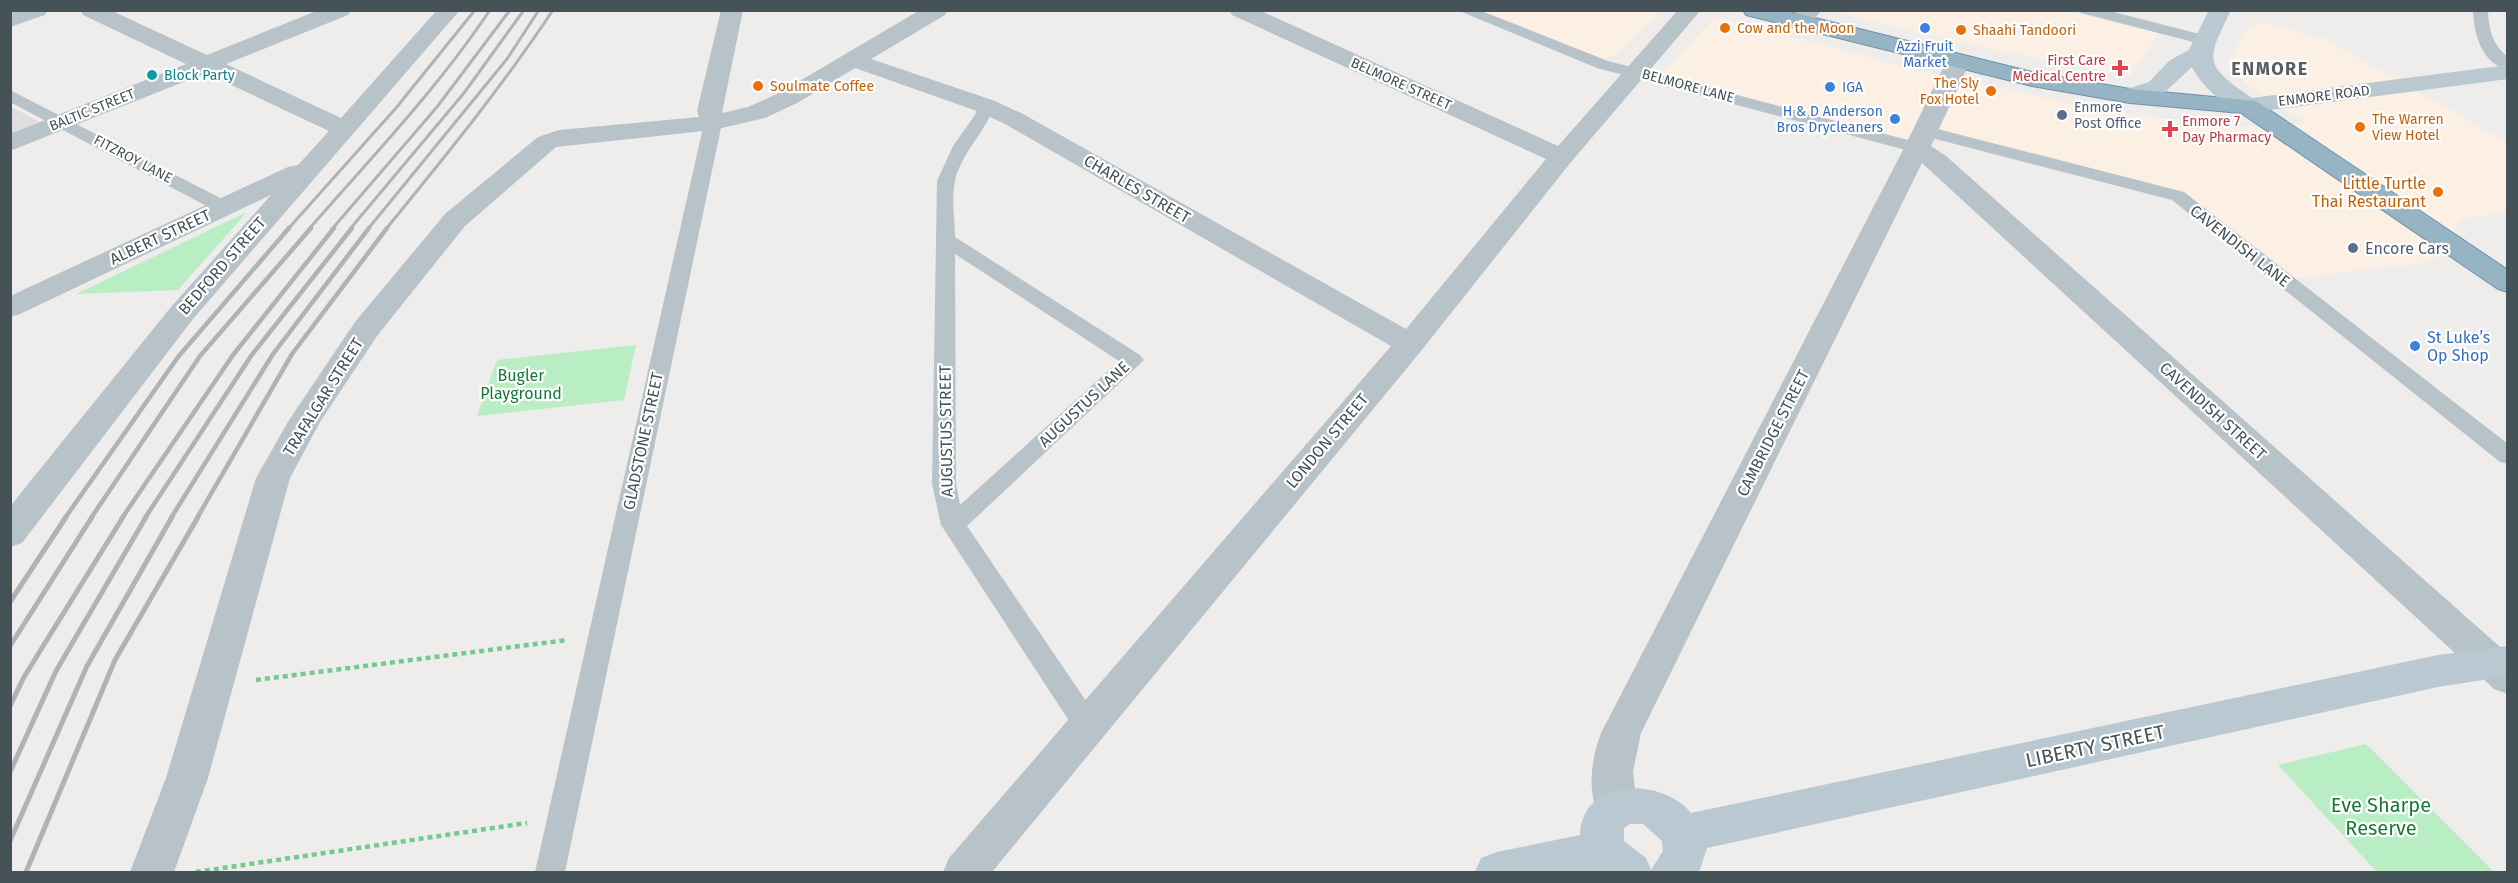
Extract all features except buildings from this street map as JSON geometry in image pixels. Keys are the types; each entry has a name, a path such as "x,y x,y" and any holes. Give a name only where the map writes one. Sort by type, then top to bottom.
{"highway":[{"name":"ENMORE ROAD","path":"1754,10 1805,16 1958,62 2032,79 2130,96 2247,106"},
{"path":"2247,106 2508,283"}],"main road":[{"path":"2220,10 2203,47 2202,64 2217,84 2247,106"},
{"path":"2130,96 2157,87 2178,65 2203,47"},
{"name":"ENMORE ROAD","path":"2247,106 2508,72"},
{"name":"LIBERTY STREET","path":"1677,854 2438,671 2503,668"},
{"path":"1497,873 1617,844 1636,804 1647,806 1669,817 1677,854"}],"street":[{"path":"10,20 37,10"},
{"path":"91,10 345,129"},
{"name":"BEDFORD STREET","path":"10,534 182,313 449,10"},
{"name":"GLADSTONE STREET","path":"713,123 709,111 732,10"},
{"name":"TRAFALGAR STREET","path":"152,873 187,778 273,478 305,420 360,338 455,220 547,142 559,138 713,123 740,118 770,107 937,10"},
{"name":"BELMORE STREET","path":"1240,10 1562,157"},
{"name":"LONDON STREET","path":"965,873 1410,344 1562,157 1690,10"},
{"name":"BALTIC STREET","path":"10,143 331,12"},
{"name":"CHARLES STREET","path":"853,60 986,106 1014,119 1410,344"},
{"name":"CAMBRIDGE STREET","path":"1617,844 1610,773 1621,733 1958,62"},
{"name":"CAVENDISH STREET","path":"1921,139 1937,161 2503,668"},
{"name":"ALBERT STREET","path":"10,308 310,167"}],"lane":[{"name":"BELMORE LANE","path":"1464,10 1603,65 1921,139"},
{"path":"2086,10 2203,47"},
{"path":"2480,10 2482,30 2492,54 2508,65"},
{"name":"FITZROY LANE","path":"10,95 223,207"},
{"name":"AUGUSTUS STREET","path":"986,106 983,115 962,146 946,181 944,484 953,525 1088,725"},
{"name":"GLADSTONE STREET","path":"550,873 560,818 713,123"},
{"name":"CAVENDISH LANE","path":"1921,139 2178,196 2508,456"},
{"name":"AUGUSTUS LANE","path":"946,240 1133,360 953,525"}],"path":[{"path":"214,686 600,636"},
{"path":"191,873 560,818"}],"shaded area":[{"path":"1482,11 1661,11 1614,56 1602,59"},
{"path":"1845,11 2067,11 2159,33 2130,76 1975,46 1842,14"},
{"path":"1715,17 1915,69 2081,106 2227,128 2307,123 2252,88 2226,65 2250,25 2264,23 2325,39 2507,142 2507,212 2464,218 2431,262 2297,278 2178,196 1926,131 1917,148 1658,78"},
{"path":"11,107 40,122 11,134"}],"green space":[{"path":"247,212 178,290 76,294"},
{"name":"Bugler Playground","path":"636,345 624,400 477,416 497,360"},
{"name":"Eve Sharpe Reserve","path":"2366,744 2494,872 2377,872 2278,765"}],"railway":[{"path":"288,229 396,108 475,10"},
{"path":"309,229 426,95 490,10"},
{"path":"332,229 437,107 510,10"},
{"path":"350,229 464,93 524,10"},
{"path":"368,229 507,59 539,10"},
{"path":"386,229 493,94 553,10"},
{"path":"65,518 178,357 289,228"},
{"path":"91,518 200,356 311,228"},
{"path":"122,518 233,355 334,228"},
{"path":"145,518 251,356 352,228"},
{"path":"171,518 273,354 369,228"},
{"path":"197,518 292,354 387,228"},
{"path":"10,602 66,517"},
{"path":"10,646 92,517"},
{"path":"10,706 24,677 123,517"},
{"path":"10,772 56,671 146,517"},
{"path":"10,841 87,666 172,517"},
{"path":"26,872 115,660 198,517"}],"place":[{"name":"Cow and the Moon","path":"1725,28"},
{"name":"Azzi Fruit Market","path":"1925,28"},
{"name":"Shaahi Tandoori","path":"1961,30"},
{"name":"First Care Medical Centre","path":"2120,68"},
{"name":"Block Party","path":"152,75"},
{"name":"Soulmate Coffee","path":"758,86"},
{"name":"IGA","path":"1830,87"},
{"name":"The Sly Fox Hotel","path":"1991,91"},
{"name":"Enmore Post Office","path":"2062,115"},
{"name":"H & D Anderson Bros Drycleaners","path":"1895,119"},
{"name":"The Warren View Hotel","path":"2360,127"},
{"name":"Enmore 7 Day Pharmacy","path":"2170,129"},
{"name":"Little Turtle Thai Restaurant","path":"2438,192"},
{"name":"Encore Cars","path":"2353,248"},
{"name":"St Luke’s Op Shop","path":"2415,346"}],"district":[{"name":"ENMORE","path":"2270,69"}]}
